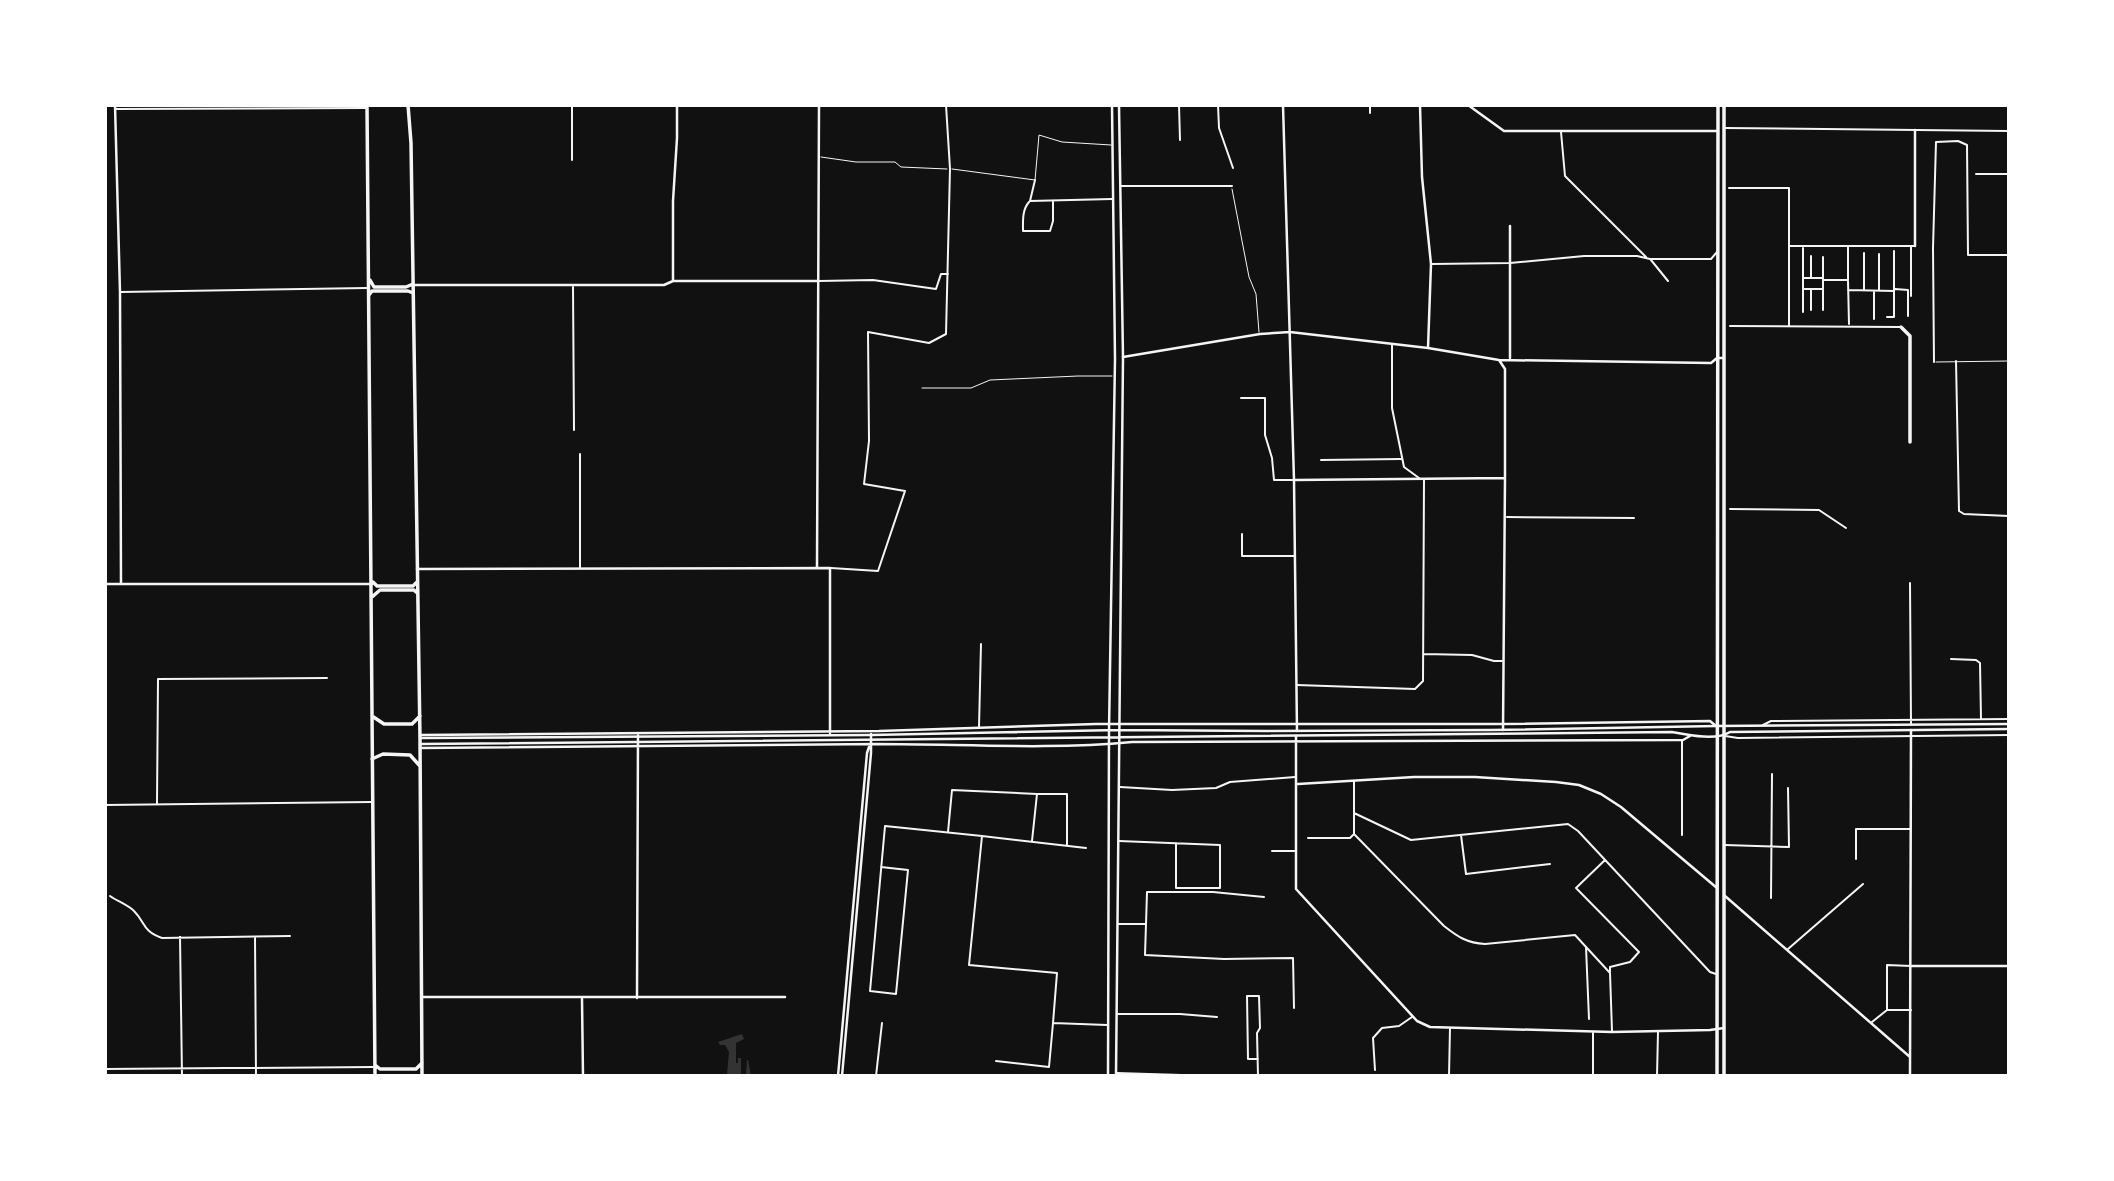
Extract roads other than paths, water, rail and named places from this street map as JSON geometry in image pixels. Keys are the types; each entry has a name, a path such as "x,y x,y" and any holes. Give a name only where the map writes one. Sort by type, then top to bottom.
{"main road":[{"path":"408,105 411,143 420,716 422,1076"},
{"path":"1717,105 1717,1076"},
{"path":"1724,1076 1725,105"},
{"path":"367,107 374,1076"},
{"path":"368,275 374,287 406,287 413,284"},
{"path":"369,296 372,291 413,293"},
{"path":"1901,327 1910,336 1910,442"},
{"path":"372,582 377,586 413,586 417,581"},
{"path":"372,597 380,590 414,590 417,594"},
{"path":"372,716 384,723 412,724 420,716"},
{"path":"372,759 383,754 410,755 420,766"},
{"path":"374,1065 380,1069 416,1069 422,1063"}],"street":[{"path":"572,105 572,160"},
{"path":"673,281 677,105"},
{"path":"817,567 819,105"},
{"path":"416,569 817,567 878,571 905,491 864,484 869,441 867,332 929,342 946,334 950,169 946,105"},
{"path":"1108,1076 1109,724 1115,376 1112,105"},
{"path":"1119,105 1123,357 1116,1075 1214,1076"},
{"path":"1179,105 1180,140"},
{"path":"1218,105 1219,128 1233,168"},
{"path":"1283,105 1294,480 1296,889 1417,1021 1430,1027 1612,1032 1724,1028"},
{"path":"1370,105 1370,113"},
{"path":"1420,105 1422,177 1431,264 1427,348"},
{"path":"1468,105 1504,131 1717,131"},
{"path":"121,584 120,292 115,107 367,107"},
{"path":"1724,126 2009,131"},
{"path":"1911,296 1915,130"},
{"path":"1561,131 1565,176 1643,256 1650,259 1668,281"},
{"path":"1934,362 1936,142 1958,141 1967,145 1968,255 2009,255"},
{"path":"1976,174 2009,174"},
{"path":"1035,180 1030,201 1025,206 1023,231 1050,231 1053,201"},
{"path":"1120,186 1231,186"},
{"path":"1729,188 1789,188 1789,326"},
{"path":"1030,201 1113,199"},
{"path":"1510,226 1510,358"},
{"path":"1789,246 1913,246"},
{"path":"1803,246 1803,312"},
{"path":"1849,246 1849,326"},
{"path":"1887,317 1894,317 1894,251"},
{"path":"1431,264 1510,263 1584,256 1711,258 1717,252"},
{"path":"1864,253 1864,290"},
{"path":"1879,290 1880,254"},
{"path":"1811,257 1811,278"},
{"path":"1823,257 1823,310"},
{"path":"413,284 664,285 673,281 825,279 873,280 936,289 941,274 949,274"},
{"path":"1803,278 1849,280"},
{"path":"573,286 574,430"},
{"path":"120,292 368,288"},
{"path":"1803,289 1822,289"},
{"path":"1811,289 1811,310"},
{"path":"1849,290 1908,290 1908,316"},
{"path":"1874,290 1874,319"},
{"path":"1730,326 1901,327"},
{"path":"1123,357 1260,334 1290,332 1427,348 1499,360 1510,358 1711,363 1717,358 1725,358"},
{"path":"1392,344 1392,408 1404,467 1424,480"},
{"path":"1499,360 1505,369 1503,732"},
{"path":"1956,361 1959,512 2009,516"},
{"path":"1241,398 1265,398 1265,435 1272,458 1274,480 1505,478"},
{"path":"579,454 580,569"},
{"path":"1321,460 1403,459"},
{"path":"1296,685 1415,689 1423,681 1424,480"},
{"path":"1730,509 1819,510 1846,528"},
{"path":"1506,517 1634,518"},
{"path":"1242,534 1242,556 1295,556"},
{"path":"830,568 831,738"},
{"path":"105,584 372,582"},
{"path":"1910,583 1910,1076"},
{"path":"979,728 981,644"},
{"path":"1423,654 1472,655 1504,661"},
{"path":"1951,659 1976,660 1980,663 1981,721"},
{"path":"157,803 158,679 327,678"},
{"path":"1760,727 1771,720 1981,721 2009,724"},
{"path":"871,737 979,728 1109,724 1710,721 1716,726"},
{"path":"1503,732 1716,726 1911,728 1981,721"},
{"path":"1724,736 1730,732 2009,724"},
{"path":"420,741 638,744 1119,730 1296,733"},
{"path":"420,741 638,735 831,738 1503,732 1672,732 1690,736 1738,738 2009,735"},
{"path":"637,998 638,735"},
{"path":"871,737 1031,747 1296,741 1683,740 1690,736"},
{"path":"840,1076 871,737"},
{"path":"1682,835 1683,740"},
{"path":"1771,898 1772,774"},
{"path":"1118,787 1172,790 1216,788 1230,782 1296,777"},
{"path":"1296,784 1414,777 1475,777 1578,785 1601,794 1621,807 1717,888"},
{"path":"1353,780 1354,834 1444,926 1471,944 1575,935 1610,973"},
{"path":"1724,845 1789,847 1788,788"},
{"path":"948,833 952,790 1068,794 1067,846"},
{"path":"1032,842 1037,794"},
{"path":"105,806 157,803 373,802"},
{"path":"1354,813 1411,840 1568,824 1578,831 1710,972 1716,974"},
{"path":"881,867 908,870 896,994 870,991 881,867 885,826 1086,848"},
{"path":"1856,859 1856,829 1911,829"},
{"path":"1308,838 1350,838 1354,834"},
{"path":"1461,834 1466,874 1550,864"},
{"path":"982,836 968,965 1057,973 1049,1066 996,1061"},
{"path":"1118,841 1176,843 1220,845 1220,888 1176,888 1176,843"},
{"path":"1272,851 1296,851"},
{"path":"1605,860 1576,888 1639,952 1630,962 1610,967 1612,1032"},
{"path":"1787,950 1863,884"},
{"path":"1264,897 1213,892 1147,892 1146,955 1224,959 1293,958 1294,1008"},
{"path":"1724,895 1910,1057"},
{"path":"110,896 134,911 144,928 162,938 290,936"},
{"path":"1117,924 1146,924"},
{"path":"255,935 256,1076"},
{"path":"180,936 182,1076"},
{"path":"1586,947 1590,1019"},
{"path":"1887,1010 1887,965 2009,966"},
{"path":"1258,1059 1248,1059 1247,996 1259,996 1258,1076"},
{"path":"422,997 785,997"},
{"path":"582,998 583,1076"},
{"path":"1871,1023 1887,1010 1911,1010"},
{"path":"1116,1014 1217,1017"},
{"path":"1375,1070 1373,1038 1382,1028 1399,1026 1413,1016"},
{"path":"876,1076 882,1023"},
{"path":"1053,1023 1108,1025"},
{"path":"1449,1076 1450,1027"},
{"path":"1593,1031 1593,1076"},
{"path":"1657,1076 1658,1031"},
{"path":"105,1069 374,1065"}],"lane":[{"path":"819,157 856,162 895,162 901,167 950,169 1035,180 1039,135 1062,142 1119,145"},
{"path":"1231,186 1250,277 1256,293 1260,334"},
{"path":"1934,362 2009,361"},
{"path":"922,388 971,388 989,380 1115,376"}]}
